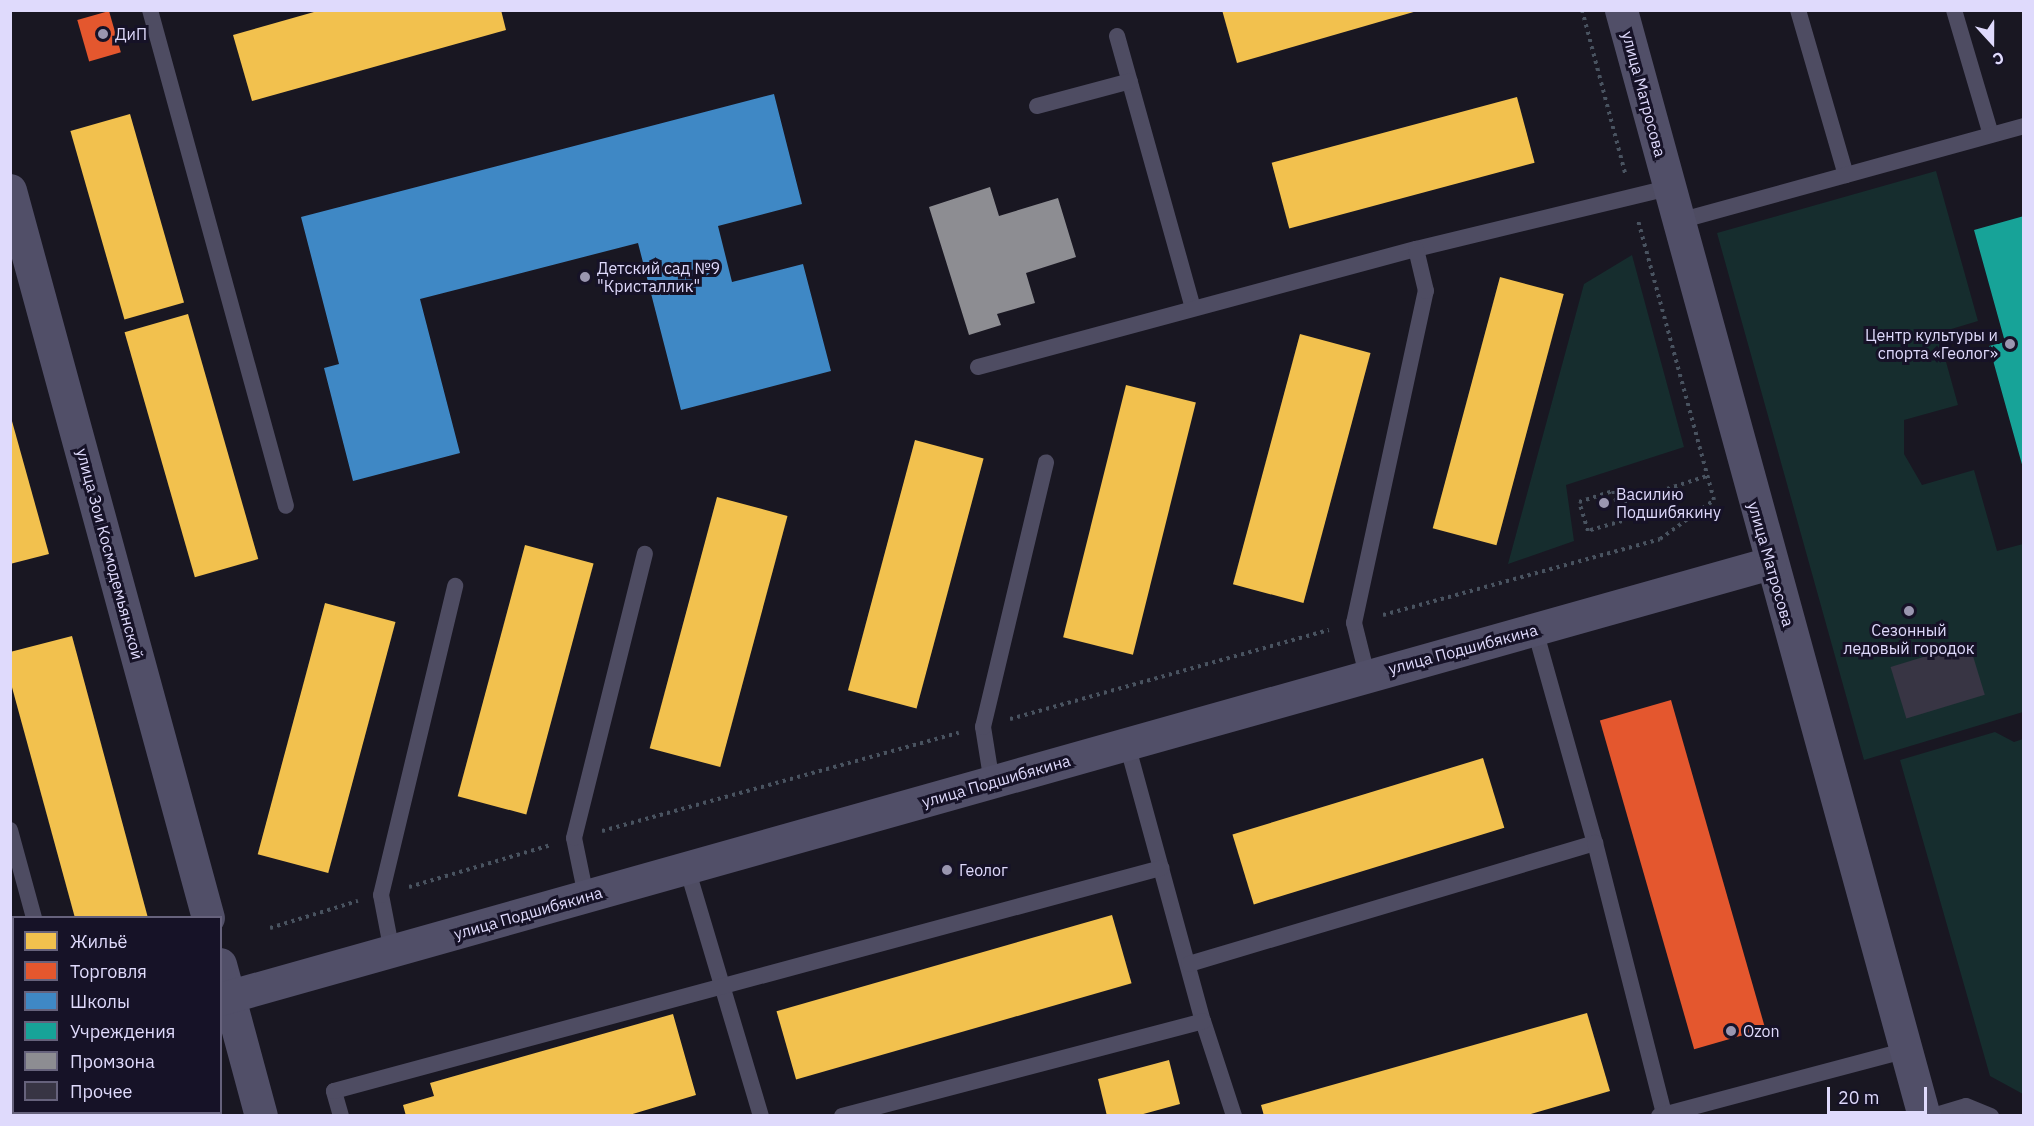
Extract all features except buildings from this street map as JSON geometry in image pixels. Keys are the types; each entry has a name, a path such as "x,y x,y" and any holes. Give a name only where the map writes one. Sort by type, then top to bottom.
{"main road":[{"name":"улица Матросова","path":"1621,10 1770,563 1904,1051 1924,1116"},
{"name":"улица Зои Космодемьянской","path":"10,190 207,916"},
{"name":"улица Подшибякина","path":"225,998 1770,563"},
{"path":"222,978 225,998 261,1116"}],"lane":[{"path":"150,10 286,506"},
{"path":"1798,10 1846,175"},
{"path":"1954,10 1991,135"},
{"path":"1118,36 1193,309"},
{"path":"1037,106 1130,81"},
{"path":"1679,221 2024,126"},
{"path":"978,367 1416,249 1669,188"},
{"path":"1367,675 1354,623 1426,291 1416,249"},
{"path":"992,783 983,727 1047,462"},
{"path":"586,896 574,838 645,554"},
{"path":"392,952 381,895 455,586"},
{"path":"1535,630 1595,843 1661,1115 1904,1051"},
{"path":"1126,744 1189,963 1203,1021 1234,1116"},
{"path":"12,838 33,916"},
{"path":"1189,963 1595,843"},
{"path":"687,868 720,985 761,1116"},
{"path":"341,1116 334,1091 720,985 1161,868"},
{"path":"842,1116 1203,1021"},
{"path":"1933,1116 1966,1106 1991,1116"}],"path":[{"path":"270,928 574,838 1660,539 1714,500 1582,10"},
{"path":"1617,506 1707,477"},
{"path":"1614,491 1617,506 1622,521 1588,531 1579,502 1614,491"}],"green space":[{"path":"1936,171 1978,321 1938,333 1958,405 1904,420 1904,454 1922,485 1974,470 1997,551 2023,544 2023,712 1864,760 1717,233"},
{"path":"1632,255 1684,447 1566,485 1574,541 1508,564 1584,284"},
{"path":"1995,732 2014,742 2023,739 2023,1094 1990,1076 1900,760"}],"place":[{"name":"ДиП","path":"103,34"},
{"name":"Детский сад №9 \"Кристаллик\"","path":"585,277"},
{"name":"Центр культуры и спорта «Геолог»","path":"2010,344"},
{"name":"Василию Подшибякину","path":"1604,503"},
{"name":"Сезонный ледовый городок","path":"1909,611"},
{"name":"Геолог","path":"947,870"},
{"name":"Ozon","path":"1731,1031"}]}
